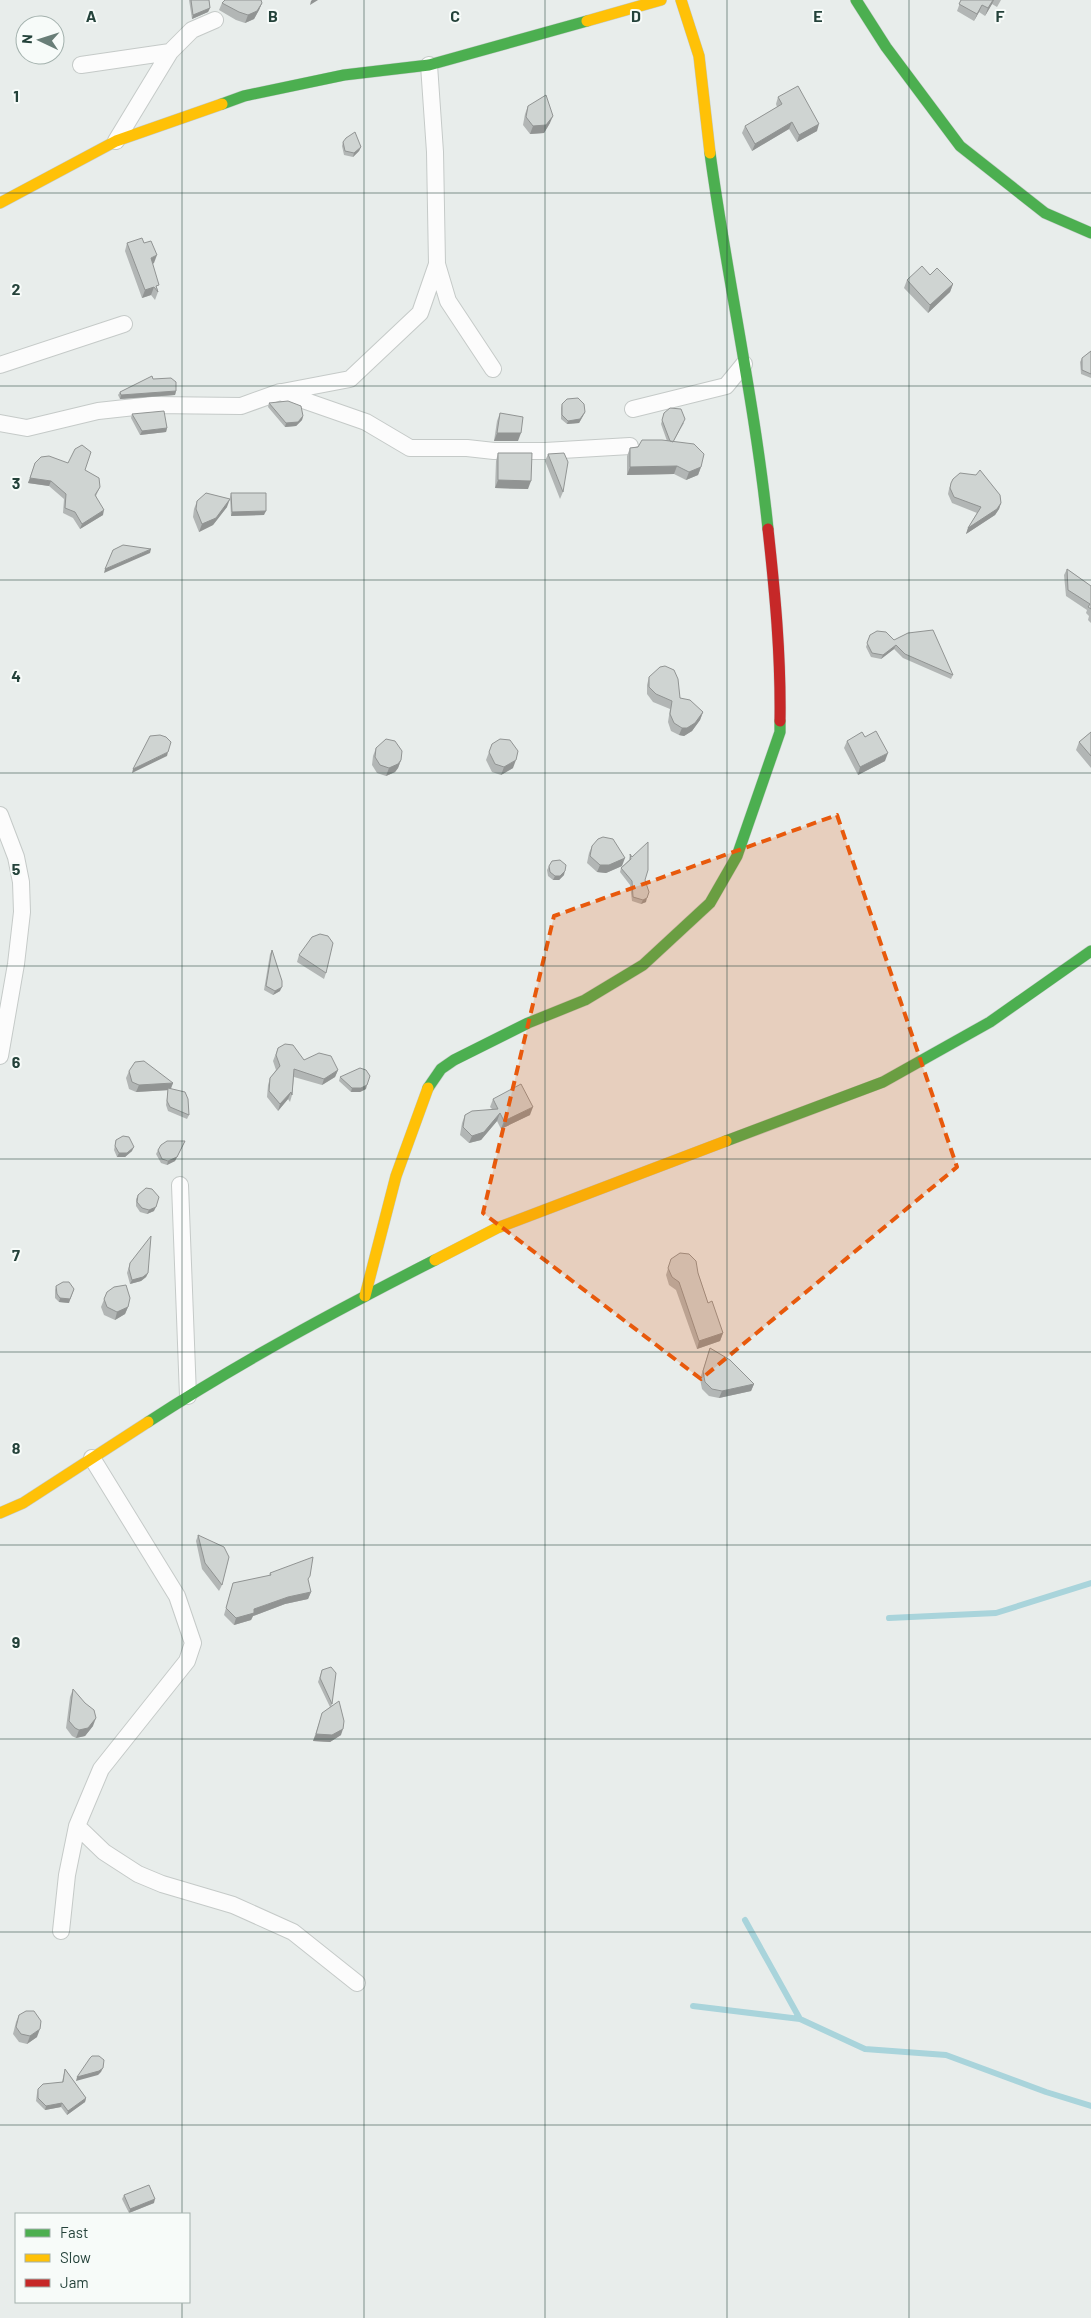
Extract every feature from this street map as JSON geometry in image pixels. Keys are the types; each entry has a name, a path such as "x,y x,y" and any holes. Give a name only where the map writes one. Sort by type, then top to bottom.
{"street":[{"path":"0,203 116,141 244,96 344,75 429,65 661,0"},
{"path":"365,1296 396,1176 420,1106 428,1088 441,1069 454,1060 528,1023 585,1000 643,965 710,903 737,856 780,732 781,680 778,620 763,477 718,213 704,110 699,56 681,0"},
{"path":"856,0 886,47 960,146 1045,213 1091,233"},
{"path":"116,141 170,52 192,30 215,20"},
{"path":"81,65 170,52"},
{"path":"429,65 434,152 437,264 448,300 494,369"},
{"path":"0,423 27,428 98,411 153,405 241,406 280,392 350,379 420,313 437,264"},
{"path":"0,365 124,324"},
{"path":"632,409 726,386 744,364"},
{"path":"280,392 366,422 410,448 537,451 630,446"},
{"path":"0,815 16,857 22,882 22,912 16,964 0,1056"},
{"path":"0,1514 23,1503 188,1396 365,1296 497,1228 883,1082 990,1022 1091,951"},
{"path":"180,1185 188,1396"},
{"path":"61,1931 67,1875 78,1826 101,1769 187,1661 193,1643 177,1596 92,1458"},
{"path":"78,1826 104,1852 138,1874 162,1884 233,1905 293,1932 357,1983"}],"highlighted area":[{"path":"837,815 957,1167 701,1379 483,1213 554,916"}],"building":[{"path":"191,0 209,0 210,8 193,15"},
{"path":"225,0 261,0 262,3 257,11 248,15 222,3"},
{"path":"961,0 993,0 988,8 982,5 977,14 959,4"},
{"path":"798,86 819,124 799,135 792,122 755,144 745,126 782,104 778,97"},
{"path":"546,95 553,116 546,125 533,126 526,117 528,106"},
{"path":"355,132 361,147 354,153 345,151 343,142"},
{"path":"142,238 144,243 151,241 157,255 151,258 159,285 156,286 158,292 154,287 145,290 127,243"},
{"path":"922,266 930,275 937,268 953,284 930,305 907,280"},
{"path":"1091,351 1091,374 1082,370 1082,358"},
{"path":"152,376 153,379 171,378 176,382 176,391 121,395 120,392"},
{"path":"578,398 584,404 585,412 580,419 568,421 562,415 562,404 567,399"},
{"path":"288,401 301,406 303,416 298,422 286,423 269,403"},
{"path":"670,408 681,409 685,419 673,442 670,441 662,420 664,413"},
{"path":"164,411 167,428 142,431 132,414"},
{"path":"500,413 523,417 521,433 497,433"},
{"path":"642,440 662,440 694,444 704,454 701,467 689,472 677,466 630,467 630,448 638,447"},
{"path":"82,445 91,452 85,470 99,478 100,487 95,495 104,510 82,524 75,512 65,508 66,494 51,481 30,478 35,463 41,457 49,456 68,463 75,449"},
{"path":"498,453 532,453 531,481 498,480"},
{"path":"564,453 568,462 563,492 548,454"},
{"path":"980,470 1000,495 1001,503 997,509 968,528 981,507 954,497 950,488 951,483 960,473 976,475"},
{"path":"206,493 230,499 216,518 202,524 196,509 197,501"},
{"path":"231,493 266,493 266,511 232,512"},
{"path":"123,545 151,549 105,569 113,550"},
{"path":"1067,569 1091,586 1091,609 1088,607 1090,604 1068,590"},
{"path":"933,630 953,675 905,654 896,645 883,655 872,653 867,643 870,635 877,631 886,632 894,640 908,633"},
{"path":"665,666 674,670 678,679 680,698 690,700 703,712 695,723 687,728 682,728 674,723 670,714 672,701 656,694 649,687 649,677 660,667"},
{"path":"876,731 888,753 860,767 847,741 862,732 865,737"},
{"path":"1091,732 1091,756 1079,742"},
{"path":"160,735 166,737 171,742 168,752 133,769 150,736"},
{"path":"386,739 395,741 402,751 401,760 398,764 389,768 380,765 375,757 376,748"},
{"path":"500,739 510,740 518,751 516,760 504,767 495,764 489,752 492,744"},
{"path":"603,837 613,839 625,858 609,865 600,865 590,856 592,846 598,839"},
{"path":"648,842 648,870 645,880 649,892 647,898 643,900 633,897 632,881 621,868 631,859 630,854 632,857"},
{"path":"560,860 566,865 565,871 560,876 555,876 550,872 549,866 552,861"},
{"path":"320,934 328,936 333,943 326,973 299,955 312,937"},
{"path":"272,950 282,981 282,987 275,991 266,986"},
{"path":"285,1044 293,1045 304,1060 319,1053 331,1056 338,1070 324,1079 294,1069 292,1095 291,1092 280,1104 269,1091 270,1078 280,1066 276,1055 278,1048"},
{"path":"144,1061 173,1083 139,1085 132,1082 129,1071 135,1062"},
{"path":"360,1068 366,1070 370,1076 367,1085 361,1088 352,1088 340,1077"},
{"path":"521,1084 533,1107 504,1121 500,1113 484,1132 472,1136 463,1127 465,1115 472,1111 498,1109 493,1099"},
{"path":"168,1088 185,1092 188,1099 189,1115 170,1107 167,1101"},
{"path":"123,1136 129,1137 134,1147 127,1153 119,1153 115,1146 116,1140"},
{"path":"167,1141 185,1141 177,1157 168,1161 162,1159 158,1150"},
{"path":"146,1188 152,1189 159,1197 156,1207 149,1210 142,1208 137,1202 138,1195"},
{"path":"151,1236 148,1273 143,1277 132,1280 129,1269 130,1263"},
{"path":"680,1253 689,1254 696,1261 708,1303 712,1301 723,1333 699,1341 679,1282 672,1277 668,1268 671,1259"},
{"path":"63,1282 69,1282 74,1289 70,1299 60,1298 57,1294 56,1286"},
{"path":"126,1285 130,1298 128,1307 117,1312 107,1307 104,1299 107,1292 114,1287"},
{"path":"710,1348 730,1360 754,1384 722,1391 712,1389 705,1382 703,1371"},
{"path":"198,1535 224,1547 229,1557 222,1585 205,1563"},
{"path":"313,1557 308,1579 311,1592 288,1597 254,1609 254,1613 236,1618 226,1608 233,1583 271,1575 270,1573"},
{"path":"331,1667 336,1673 332,1704 320,1678 322,1670"},
{"path":"73,1689 94,1710 96,1718 88,1728 79,1730 69,1721"},
{"path":"339,1701 344,1721 343,1729 332,1735 316,1734 322,1713"},
{"path":"26,2011 34,2011 41,2021 40,2029 30,2036 21,2034 16,2027 19,2015"},
{"path":"92,2056 99,2056 104,2060 103,2068 99,2071 77,2077 90,2058"},
{"path":"65,2069 86,2098 68,2111 62,2103 46,2106 38,2098 38,2089 43,2084 63,2082"},
{"path":"149,2185 155,2199 130,2209 124,2195"}],"waterway":[{"path":"889,1618 996,1613 1091,1583"},
{"path":"745,1920 800,2019 865,2049 946,2055 1046,2092 1091,2106"},
{"path":"693,2006 800,2019"}],"traffic: fast":[{"path":"856,0 886,47 960,146 1045,213 1091,233"},
{"path":"222,104 244,96 344,75 429,65 587,21"},
{"path":"710,153 756,435 768,529"},
{"path":"428,1088 441,1069 454,1060 528,1023 585,1000 643,965 710,903 737,856 780,732 780,721"},
{"path":"726,1141 883,1082 990,1022 1091,951"},
{"path":"148,1422 218,1378 289,1337 435,1260"}],"traffic: slow":[{"path":"587,21 661,0"},
{"path":"681,0 699,56 710,153"},
{"path":"0,203 116,141 222,104"},
{"path":"365,1296 396,1176 428,1088"},
{"path":"435,1260 497,1228 726,1141"},
{"path":"0,1513 23,1503 148,1422"}],"traffic: jam":[{"path":"768,529 777,625 780,721"}]}
